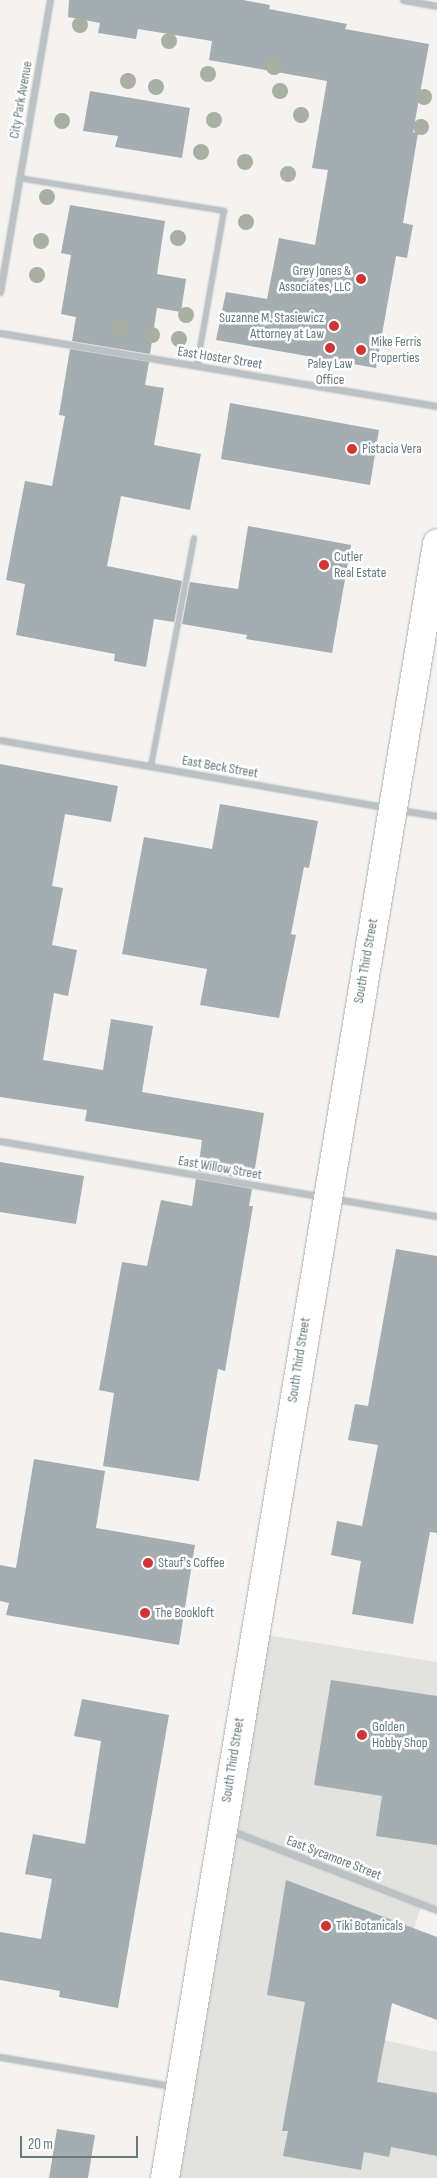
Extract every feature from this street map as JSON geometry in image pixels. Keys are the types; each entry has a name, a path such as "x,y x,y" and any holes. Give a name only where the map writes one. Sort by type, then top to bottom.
{"street":[{"name":"City Park Avenue","path":"0,292 50,0"},
{"path":"402,0 437,6"},
{"name":"East Hoster Street","path":"0,333 437,406"},
{"name":"South Third Street","path":"165,2178 326,1198 437,543"},
{"name":"East Beck Street","path":"0,740 437,816"},
{"name":"East Willow Street","path":"0,1141 437,1216"},
{"name":"East Sycamore Street","path":"222,1828 437,1910"},
{"path":"0,2057 180,2087"}],"lane":[{"path":"19,178 224,212 197,366"},
{"path":"150,766 194,538"}],"shaded area":[{"path":"254,1633 437,1662 437,1907 423,1902 376,2038 437,2052 437,2178 161,2178"}],"building":[{"path":"69,0 243,0 270,5 269,9 347,24 345,29 429,44 413,132 418,133 403,223 413,225 407,258 396,256 376,368 216,340 226,292 267,299 279,238 315,245 328,170 312,168 327,81 209,60 212,41 138,29 136,39 98,33 100,23 68,17"},
{"path":"90,91 190,108 182,158 115,147 118,136 83,131"},
{"path":"70,205 165,221 157,274 186,279 181,312 157,308 150,354 72,341 76,317 61,314 71,255 61,253"},
{"path":"70,349 149,362 145,385 164,388 154,445 201,454 190,510 121,496 107,566 182,581 174,622 154,619 146,667 114,661 115,654 16,635 25,584 6,580 14,537 25,481 52,486 65,416 59,415"},
{"path":"230,403 379,430 370,485 221,459"},
{"path":"248,526 351,545 332,653 246,639 247,635 182,624 190,582 238,589"},
{"path":"0,764 118,786 111,822 65,814 52,886 63,888 52,945 77,950 68,996 54,993 43,1060 103,1070 111,1019 153,1026 142,1092 264,1113 253,1180 198,1171 202,1140 85,1121 87,1110 0,1097"},
{"path":"220,804 318,821 309,868 304,867 291,934 296,935 279,1018 200,1005 207,969 122,954 144,837 212,849"},
{"path":"0,1162 84,1176 76,1224 0,1212"},
{"path":"196,1179 252,1189 249,1206 253,1206 225,1371 218,1369 199,1481 103,1466 114,1393 99,1390 122,1262 147,1266 161,1200 192,1206"},
{"path":"396,1249 437,1256 437,1533 430,1532 413,1624 352,1614 361,1561 331,1555 337,1521 362,1526 378,1445 348,1440 355,1404 368,1406"},
{"path":"34,1459 105,1471 96,1528 195,1545 179,1645 6,1615 9,1603 0,1601 0,1565 16,1568"},
{"path":"331,1680 437,1696 437,1845 376,1836 382,1796 314,1785"},
{"path":"82,1699 169,1715 118,2008 59,1997 60,1991 0,1980 0,1932 41,1939 52,1879 25,1874 33,1834 85,1844 101,1741 74,1736"},
{"path":"286,1880 437,1937 437,2020 392,2003 377,2082 437,2093 437,2156 391,2147 389,2157 364,2152 361,2170 283,2156 288,2131 282,2131 305,2002 267,1995"},
{"path":"57,2129 95,2135 88,2178 49,2178"}],"place":[{"name":"Grey Jones & Associates, LLC","path":"361,279"},
{"name":"Suzanne M. Stasiewicz Attorney at Law","path":"334,326"},
{"name":"Paley Law Office","path":"330,348"},
{"name":"Mike Ferris Properties","path":"361,350"},
{"name":"Pistacia Vera","path":"352,449"},
{"name":"Cutler Real Estate","path":"324,565"},
{"name":"Stauf's Coffee","path":"148,1563"},
{"name":"The Bookloft","path":"145,1613"},
{"name":"Golden Hobby Shop","path":"362,1735"},
{"name":"Tiki Botanicals","path":"326,1926"}]}
